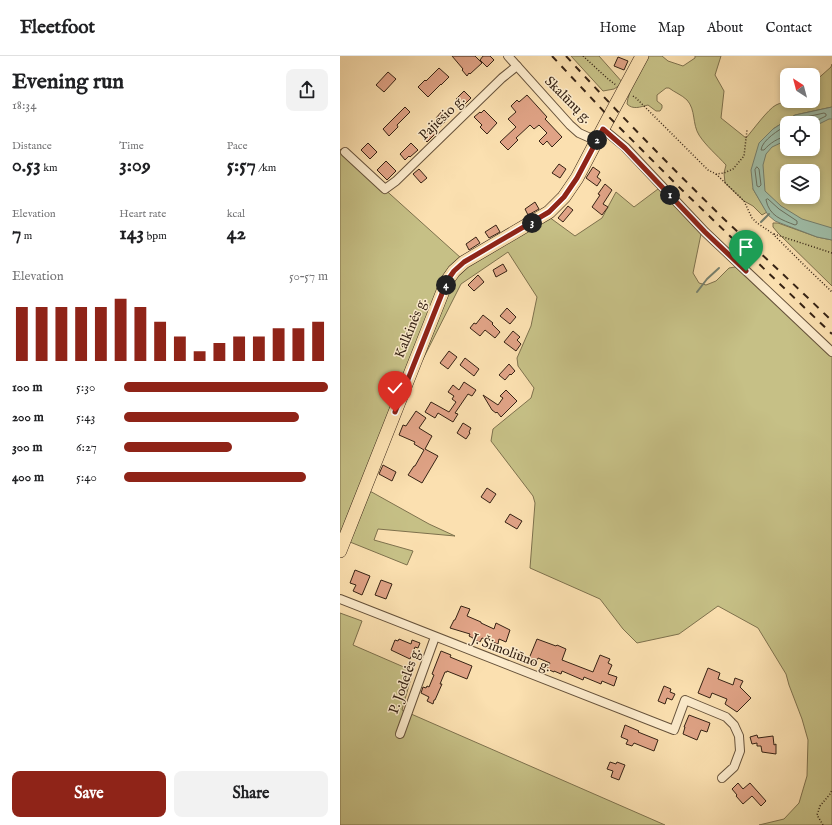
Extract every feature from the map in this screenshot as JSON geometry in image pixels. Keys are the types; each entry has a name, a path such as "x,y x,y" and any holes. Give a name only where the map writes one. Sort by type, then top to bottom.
{"main road":[{"name":"Kalkinės g.","path":"340,551 447,281 454,271 464,262 549,212 564,197 577,178 642,56"}],"street":[{"name":"Skalūnų g.","path":"508,56 570,125 579,133 596,141"},
{"name":"Pajiesio g.","path":"345,152 385,189 396,181 502,78 517,66"},
{"path":"603,129 625,148 705,232 832,352"},
{"name":"J. Šimoliūno g.","path":"340,599 674,730 686,700 726,717 734,725 739,736 740,751 734,767 722,778"},
{"name":"P. Jodelės g.","path":"400,734 434,637"}],"path":[{"path":"583,56 608,79 636,98 708,170 716,174 744,201 752,218 757,223 772,233 832,292"},
{"path":"716,174 724,173 733,169 744,156 747,130"},
{"path":"772,233 832,253"},
{"path":"823,825 817,815 820,806 832,790"}],"shaded area":[{"path":"571,56 599,56 623,83 614,89 603,91"},
{"path":"647,56 662,56 668,61 683,66 695,58 695,56 721,56 715,75 724,91 721,118 746,138 765,115 773,107 780,103 780,108 820,108 820,77 831,67 832,64 832,107 793,116 780,116 780,125 773,129 753,189 767,212 762,215 725,183 724,173 726,165 708,147 699,135 695,126 692,108 685,98 669,88 666,88 657,95 657,101 662,105 660,111 656,111 648,105 632,107 627,104 632,87"},
{"path":"832,114 832,235 788,221 762,191 762,151 780,134 780,156 820,156 820,120"},
{"path":"340,149 461,258 340,535"},
{"path":"658,189 701,234 693,273 699,283 706,285 716,281 729,268 735,267 832,356 832,825 759,825 784,819 799,803 807,776 808,740 786,674 758,628 718,606 679,634 637,643 623,629 600,599 530,568 535,503 533,496 491,441 493,429 531,398 534,388 518,366 517,358 531,326 537,297 508,252 461,284 422,361 455,277 464,266 549,217 575,236 602,218 616,192 634,207"},
{"path":"773,223 778,223 817,237 832,240 832,286 778,233 773,227"},
{"path":"368,490 429,524 455,536 378,529 374,540 413,551 407,565 350,542"},
{"path":"340,613 362,621 353,645 413,671 402,710 665,825 340,825"}],"water":[{"path":"832,107 832,119 820,124 820,116 793,116"},
{"path":"780,125 780,143 772,147 766,154 763,165 765,191 781,206 802,219 832,228 832,240 817,237 775,221 768,215 753,189 751,170 759,143 773,129"}],"building":[{"path":"452,56 475,56 482,63 467,76"},
{"path":"483,56 490,56 494,60 487,67 480,60"},
{"path":"618,57 628,61 624,70 614,66"},
{"path":"439,68 449,77 428,97 418,87"},
{"path":"388,72 396,79 384,92 376,85"},
{"path":"464,91 471,98 463,106 456,99"},
{"path":"527,95 547,117 545,119 562,137 552,147 547,141 543,145 539,141 547,133 539,125 534,129 530,125 516,138 518,140 508,150 500,142 516,127 508,119 516,112 511,106 517,100 519,102"},
{"path":"405,107 410,112 397,125 398,127 389,136 383,129"},
{"path":"443,110 450,117 435,131 436,133 427,142 421,135 437,119 436,118"},
{"path":"484,110 497,123 487,134 480,127 482,125 474,117"},
{"path":"368,143 377,152 370,159 361,150"},
{"path":"411,143 418,150 405,160 400,154"},
{"path":"386,161 396,171 387,180 377,170"},
{"path":"559,164 566,169 560,178 552,173"},
{"path":"593,167 600,172 597,177 601,180 597,186 586,178"},
{"path":"419,169 427,178 421,183 413,174"},
{"path":"605,184 612,190 603,204 608,207 602,215 592,207"},
{"path":"535,202 539,209 528,215 525,209"},
{"path":"568,206 573,210 563,222 558,218"},
{"path":"496,225 500,232 489,238 485,232"},
{"path":"476,237 480,243 469,250 466,244"},
{"path":"503,264 507,271 496,277 493,270"},
{"path":"478,275 484,282 474,291 468,285"},
{"path":"507,308 516,317 510,324 500,316"},
{"path":"483,315 493,323 492,324 500,332 495,338 485,330 480,336 470,328 474,323 476,324"},
{"path":"513,331 520,337 517,340 521,344 516,351 504,342"},
{"path":"449,351 457,357 448,369 440,363"},
{"path":"465,358 479,369 474,376 460,365"},
{"path":"509,364 515,371 505,380 499,375"},
{"path":"464,382 476,390 472,396 468,394 455,413 458,414 453,422 438,413 435,418 425,412 431,402 449,412 456,402 452,399 454,396 448,392 453,385 459,390"},
{"path":"506,390 517,401 501,417 497,412 496,413 492,410 483,395 498,405 503,398 500,396"},
{"path":"416,411 426,418 419,428 432,436 425,449 438,456 422,483 408,475 424,450 414,444 415,442 399,435 403,425 406,426"},
{"path":"463,423 471,428 466,439 457,433"},
{"path":"383,465 396,472 392,481 379,474"},
{"path":"487,488 496,494 490,503 481,497"},
{"path":"510,514 522,521 517,529 505,522"},
{"path":"355,570 370,576 362,595 353,591 356,585 350,583"},
{"path":"381,580 392,584 386,599 375,595"},
{"path":"461,606 470,609 467,616 481,623 494,629 496,623 510,630 506,642 499,639 498,644 482,638 480,642 472,639 473,638 469,636 470,634 450,628"},
{"path":"399,639 411,644 412,640 420,643 418,648 415,647 410,659 391,650 395,640 398,641"},
{"path":"537,639 566,649 562,660 593,672 600,655 610,659 608,663 612,665 608,674 617,677 614,686 602,681 601,684 584,677 583,680 562,671 561,674 554,672 547,669 550,663 538,658 536,664 528,661"},
{"path":"441,651 451,655 450,657 472,666 467,679 447,671 445,672 440,684 442,684 433,704 427,701 429,697 421,693 423,687 429,687 434,675 432,674"},
{"path":"708,668 720,673 718,679 733,685 735,678 743,681 740,687 751,698 737,712 725,704 727,699 712,693 710,698 698,693"},
{"path":"664,686 671,689 670,692 675,694 672,700 667,698 665,704 658,701"},
{"path":"689,715 710,723 707,732 701,730 697,740 683,734"},
{"path":"625,725 658,740 654,751 634,743 632,746 626,744 628,740 621,737"},
{"path":"757,735 758,738 773,736 774,745 776,744 776,754 762,752 761,746 757,746 757,743 752,744 750,737"},
{"path":"610,762 616,764 617,762 625,765 619,780 611,777 613,771 607,769"},
{"path":"738,783 743,789 750,783 766,801 761,806 752,796 743,804 732,789"}],"waterway":[{"path":"761,222 769,214"},
{"path":"697,292 707,279 719,268"}],"railway":[{"path":"552,56 609,117 682,190 832,334"},
{"path":"566,56 624,118 724,219 832,321"}],"route":[{"path":"395,412 447,281 454,271 464,262 549,212 564,197 577,178 603,129 625,148 705,232 746,271"}]}
